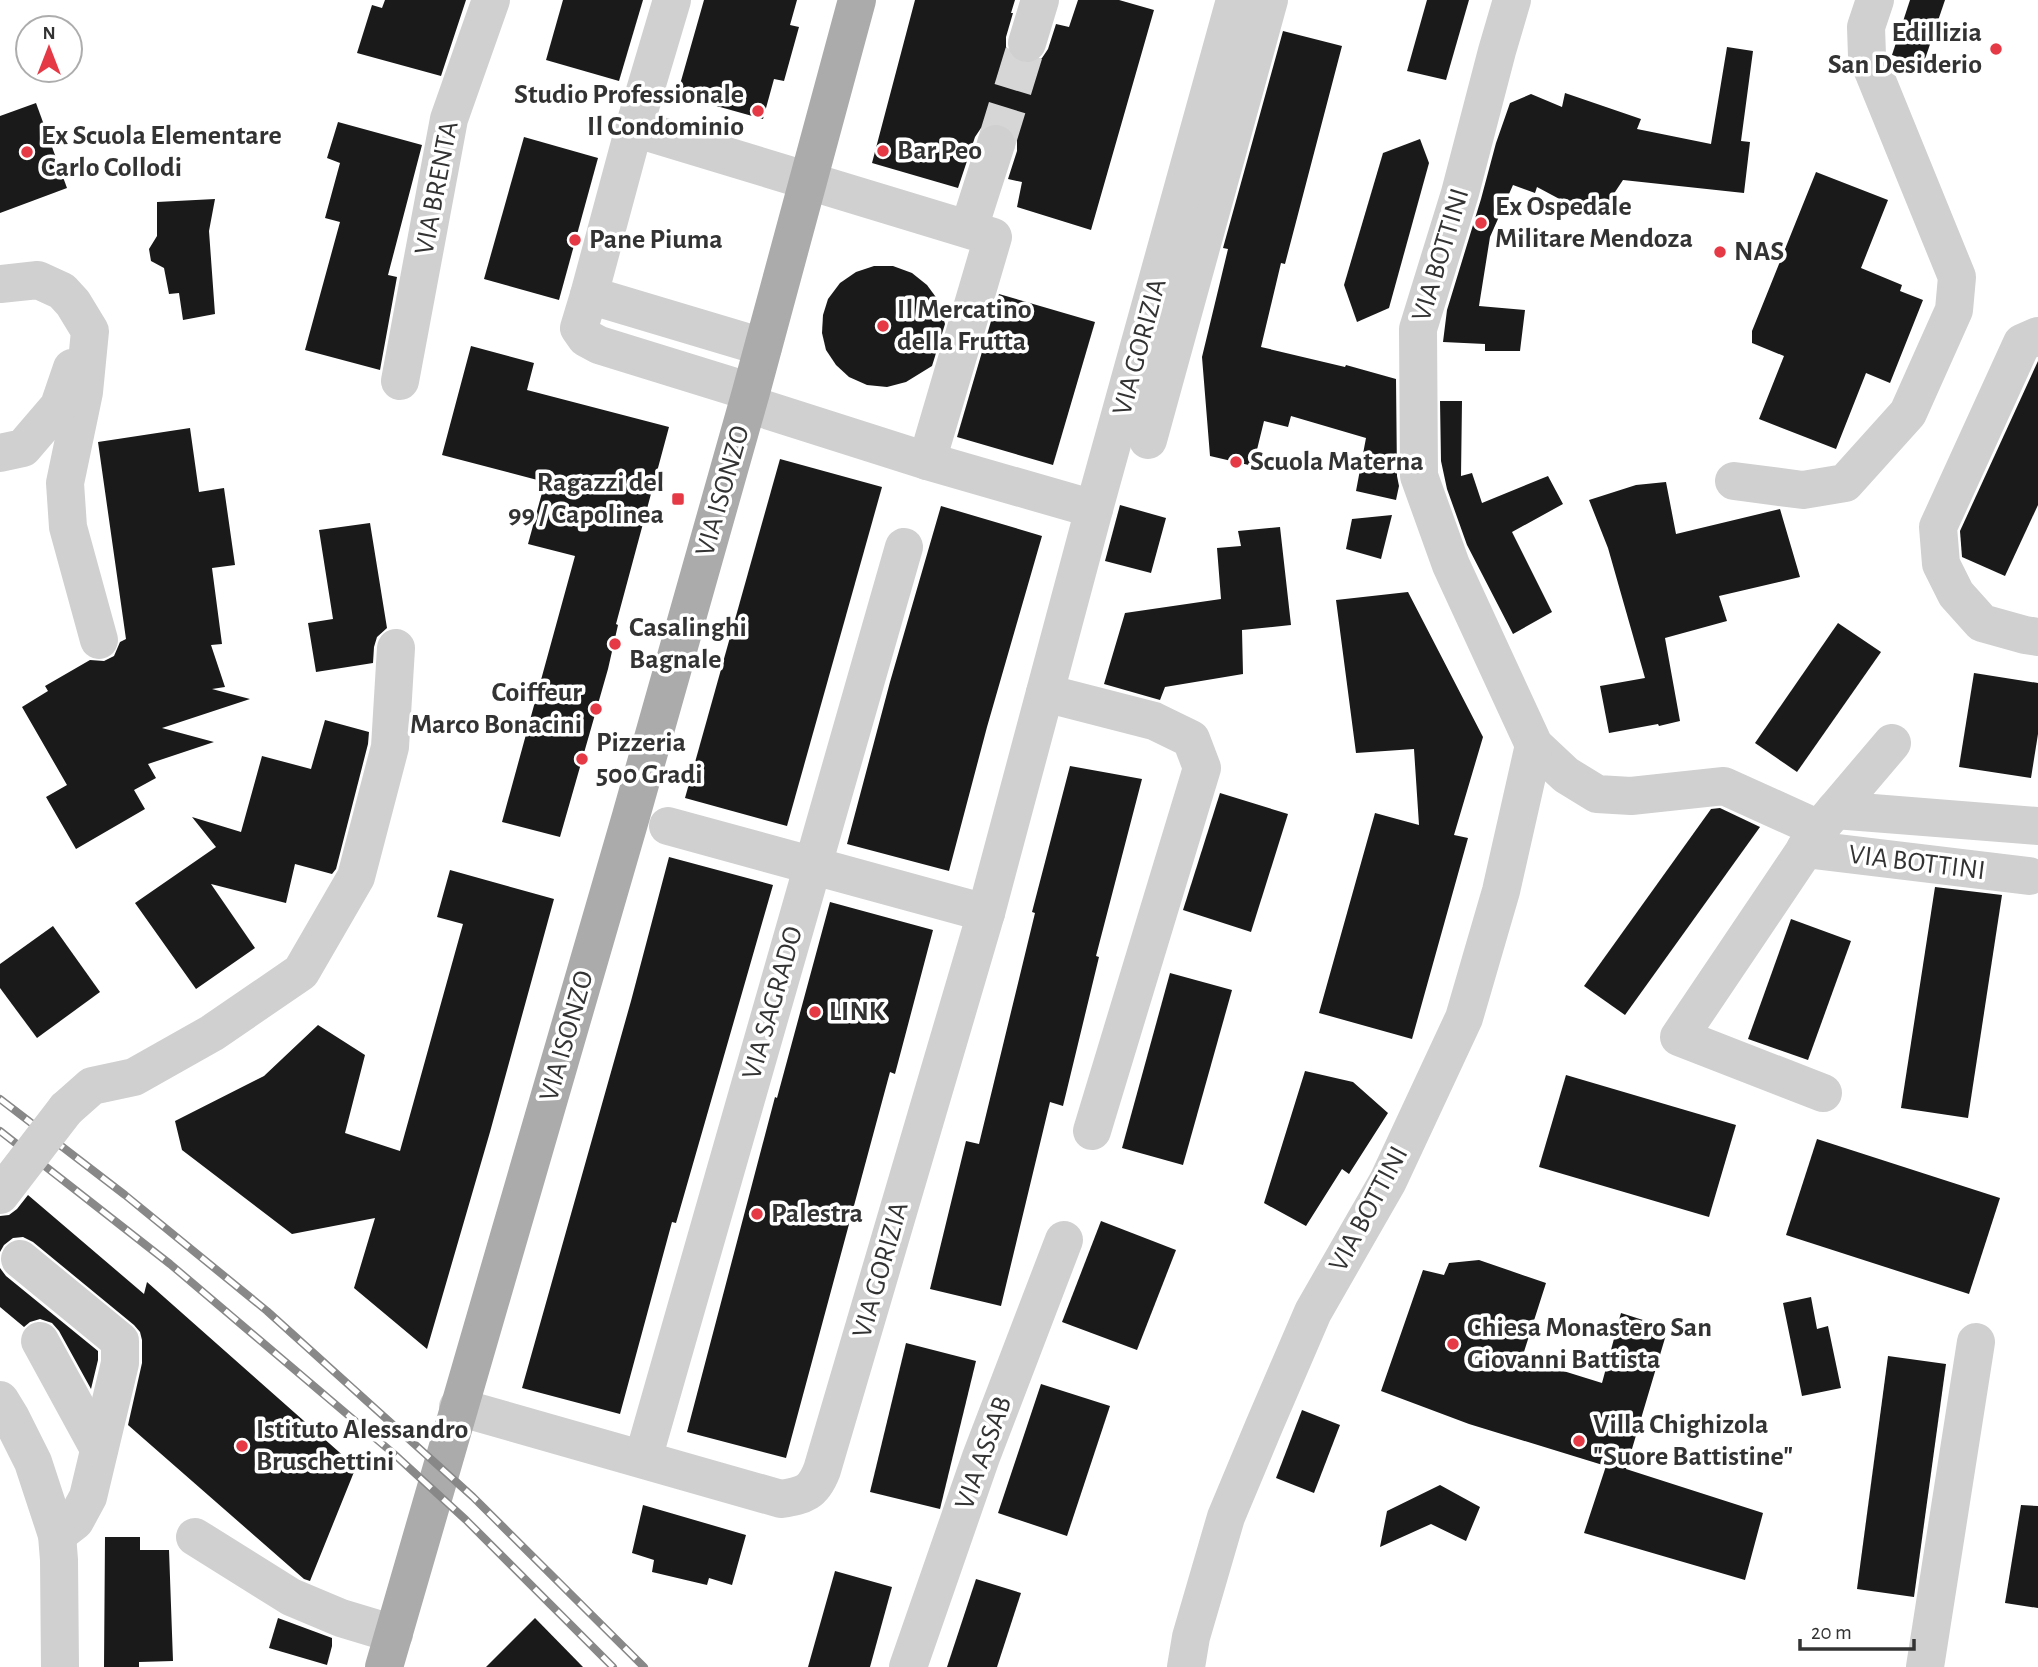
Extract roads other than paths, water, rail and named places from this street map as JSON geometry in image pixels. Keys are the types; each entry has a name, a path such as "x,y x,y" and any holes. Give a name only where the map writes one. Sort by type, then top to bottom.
{"main road":[{"name":"VIA ISONZO","path":"389,1650 750,398 857,0"}],"street":[{"name":"VIA BRENTA","path":"401,381 449,119 491,0"},
{"path":"672,0 579,328 586,338 599,345 750,398"},
{"path":"1027,43 1040,0"},
{"name":"VIA GORIZIA","path":"458,1407 781,1499 804,1495 816,1485 986,914 1094,509 1235,0"},
{"path":"1148,440 1269,0"},
{"name":"VIA BOTTINI","path":"1512,0 1460,193 1418,329 1419,476 1451,565 1534,745 1566,775 1597,794 1631,796 1724,786 1820,829 2029,876"},
{"path":"1734,481 1803,490 1845,483 1908,413 1954,310 1958,277 1867,56 1866,27 1875,0"},
{"path":"634,128 981,232"},
{"path":"927,460 939,426 981,232 996,144"},
{"path":"0,284 38,281 62,291 73,303 90,331 83,393 65,483 68,527 100,640"},
{"path":"589,295 763,347"},
{"path":"0,453 23,448 59,406 71,375 75,339 73,303"},
{"path":"2038,336 2022,344 1938,527 1941,564 1956,594 1982,623 2038,637"},
{"name":"VIA ISONZO","path":"750,398 927,460 1094,509"},
{"name":"VIA SAGRADO","path":"643,1459 904,547"},
{"path":"0,1195 66,1109 92,1086 134,1077 212,1033 301,972 356,877 390,747 396,648"},
{"path":"1045,693 1154,721 1191,739 1202,768 1092,1131"},
{"name":"VIA BOTTINI","path":"1823,1093 1679,1037 1820,829 1892,743"},
{"name":"VIA BOTTINI","path":"1186,1667 1191,1637 1226,1517 1269,1413 1313,1312 1388,1181 1465,1018 1502,891 1534,745"},
{"path":"668,826 986,914"},
{"name":"VIA BOTTINI","path":"1820,829 2038,826"},
{"name":"VIA ASSAB","path":"908,1667 981,1457 1064,1240"},
{"path":"20,1259 120,1341 120,1363 88,1497 75,1521 57,1535"},
{"path":"40,1341 99,1449"},
{"path":"1926,1667 1976,1342"},
{"path":"0,1400 12,1418 33,1462 57,1535 60,1667"},
{"path":"195,1537 290,1597 341,1618 389,1650"}],"tunnel":[{"path":"996,144 1027,43"}],"railway":[{"path":"0,1099 125,1195 267,1311 473,1497 644,1667"},
{"path":"0,1131 170,1264 394,1454 466,1520 613,1667"}],"place":[{"name":"Edillizia San Desiderio","path":"1996,49"},
{"name":"Studio Professionale Il Condominio","path":"758,111"},
{"name":"Bar Peo","path":"883,151"},
{"name":"Ex Scuola Elementare Carlo Collodi","path":"27,152"},
{"name":"Ex Ospedale Militare Mendoza","path":"1481,223"},
{"name":"Pane Piuma","path":"575,240"},
{"name":"NAS","path":"1720,252"},
{"name":"Il Mercatino della Frutta","path":"883,326"},
{"name":"Scuola Materna","path":"1236,462"},
{"name":"Ragazzi del 99 / Capolinea","path":"678,499"},
{"name":"Casalinghi Bagnale","path":"615,644"},
{"name":"Coiffeur Marco Bonacini","path":"596,709"},
{"name":"Pizzeria 500 Gradi","path":"582,759"},
{"name":"LINK","path":"815,1012"},
{"name":"Palestra","path":"757,1214"},
{"name":"Chiesa Monastero San Giovanni Battista","path":"1453,1344"},
{"name":"Villa Chighizola \"Suore Battistine\"","path":"1579,1441"},
{"name":"Istituto Alessandro Bruschettini","path":"242,1446"}]}
